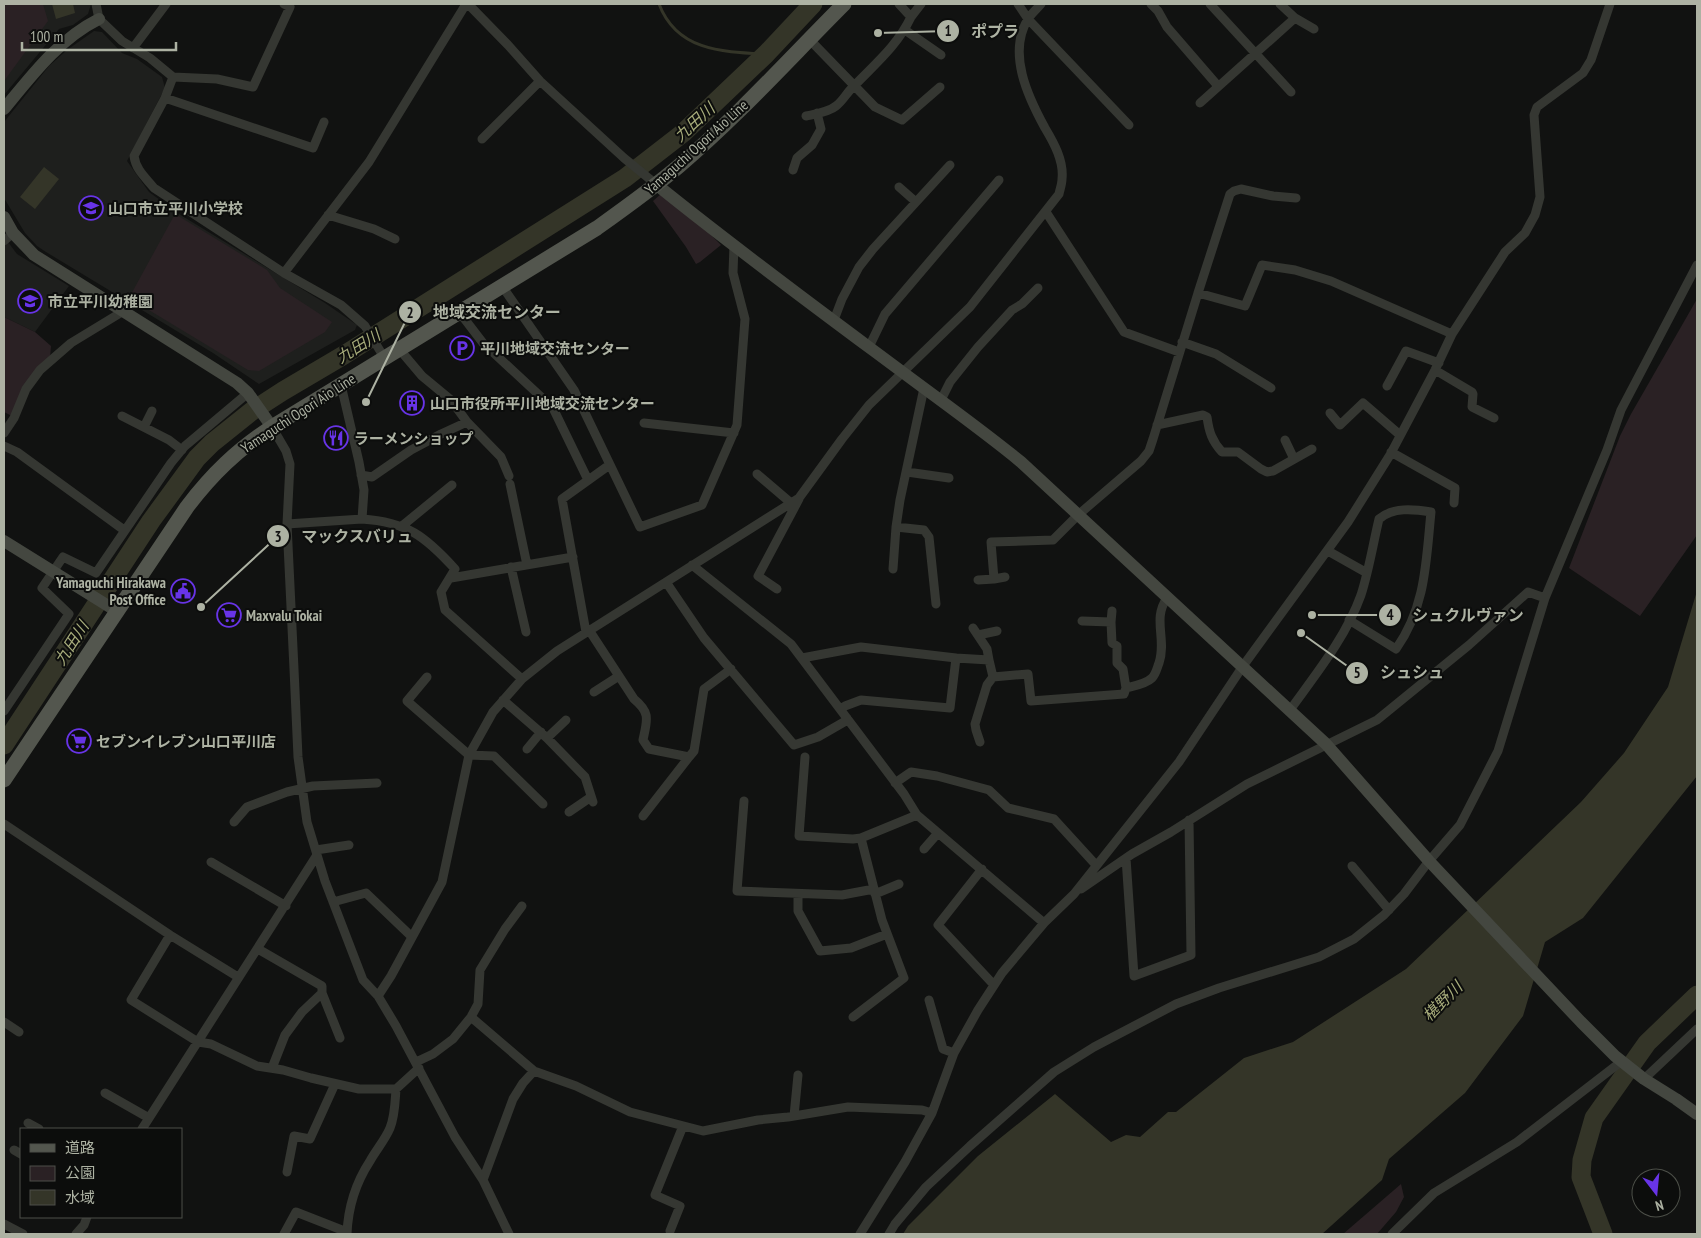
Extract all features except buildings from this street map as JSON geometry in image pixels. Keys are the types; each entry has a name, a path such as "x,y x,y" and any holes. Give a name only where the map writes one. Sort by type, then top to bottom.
{"main road":[{"name":"Yamaguchi Ogori Aio Line","path":"4,780 205,483 268,422 341,385 382,354 400,350 597,228 651,181 681,165 738,112 844,4"}],"street":[{"path":"96,4 100,19 122,41 150,58 173,77 217,80 253,87 290,7 284,4"},
{"path":"133,48 166,4"},
{"path":"284,273 368,162 467,4 508,45 540,81 651,181 902,372 985,432 1021,462 1326,744 1431,864 1581,1022 1644,1079 1697,1114"},
{"path":"899,4 911,17"},
{"path":"806,116 835,107 853,86 877,65 905,30 911,17 921,4"},
{"path":"1018,4 1028,18 1129,125"},
{"path":"777,589 758,576 795,501 869,405 970,307 1059,194 1062,178 1060,160 1030,95 1020,62 1019,47 1021,34 1028,18 1041,4"},
{"path":"1151,4 1158,11 1167,27 1218,86"},
{"path":"1210,4 1291,92"},
{"path":"1280,4 1295,18 1314,30"},
{"path":"860,1234 906,1162 932,1113 954,1053 978,1010 1004,970 1044,923 1074,894 1179,762 1243,666 1328,551 1392,452 1437,367 1452,334 1504,252 1525,233 1535,216 1540,197 1534,115 1537,107 1583,73 1591,60 1610,4"},
{"path":"1200,103 1295,18"},
{"path":"4,109 43,63 64,42 85,26 100,19"},
{"path":"905,30 941,55"},
{"path":"809,39 875,107 902,120 940,87"},
{"path":"173,77 165,98 134,156 140,172 154,188 284,273 341,305 365,326 382,354"},
{"path":"482,139 540,81"},
{"path":"165,98 313,148 324,122"},
{"path":"793,170 797,158 812,145 820,129 817,113"},
{"path":"834,320 842,299 859,266 950,165"},
{"path":"869,347 885,314 999,180"},
{"path":"899,187 916,202"},
{"path":"994,579 991,542 1054,540 1078,515 1141,461 1149,451 1230,194 1241,189 1273,196 1296,198"},
{"path":"1046,212 1124,332 1179,352"},
{"path":"328,215 374,229 395,239"},
{"path":"4,217 8,237 122,312 224,374 249,394 286,451 290,464 287,524 298,757 307,822 333,902 363,980 378,996 396,1026 456,1137 483,1180 509,1234"},
{"path":"502,286 574,390 640,527 702,505 737,425 745,319 733,273 734,245"},
{"path":"1198,293 1245,306 1262,264 1295,270 1331,281 1452,334"},
{"path":"889,1234 895,1224 934,1180 1054,1072 1094,1047 1176,1004 1219,988 1319,957 1354,938 1389,910 1431,864 1460,825 1498,751 1545,598 1607,450 1621,410 1697,265"},
{"path":"941,400 950,382 978,346 1012,310 1022,304 1038,288"},
{"path":"4,433 14,418 26,389 40,370 71,343 122,312"},
{"path":"460,312 483,343 553,408 588,480"},
{"path":"1182,342 1216,354 1271,388"},
{"path":"400,350 422,376 451,400 467,422 502,456 510,480 527,565"},
{"path":"1387,386 1402,350 1437,367 1472,392 1474,394 1472,408 1494,418"},
{"path":"341,385 364,490 362,519"},
{"path":"894,569 896,527 900,500 924,388"},
{"path":"4,711 69,614 42,588 63,557 96,573 124,530 182,450 249,394"},
{"path":"1330,413 1340,424 1360,400 1400,435"},
{"path":"144,427 152,411"},
{"path":"1157,426 1203,415 1206,418 1210,435 1222,452 1238,452 1267,472 1273,471 1312,449"},
{"path":"122,416 169,440 182,450"},
{"path":"361,475 372,477 411,450 467,422"},
{"path":"644,423 734,433"},
{"path":"1285,440 1294,459"},
{"path":"4,446 17,452 124,530"},
{"path":"1392,452 1455,488 1454,503"},
{"path":"608,466 562,499 588,631 634,699 644,707 647,720 643,740 649,749 689,757"},
{"path":"907,472 949,478"},
{"path":"757,474 795,501"},
{"path":"402,526 452,485"},
{"path":"378,996 391,976 442,882 469,755 493,712 522,680 557,651 795,501"},
{"path":"1290,710 1326,660 1350,620 1361,594 1379,519 1386,513 1411,509 1431,512 1421,597 1404,638 1396,649 1350,620"},
{"path":"287,524 362,519 383,520 402,526 434,546 455,570 441,592 445,610 522,680"},
{"path":"896,527 924,530 929,537 936,604"},
{"path":"4,541 118,612"},
{"path":"1328,551 1367,573"},
{"path":"451,578 573,557"},
{"path":"692,565 791,644 917,815 1044,923"},
{"path":"511,567 526,632"},
{"path":"978,580 1005,577"},
{"path":"666,582 704,638 794,745 818,737 844,722 847,718"},
{"path":"1074,894 1126,858 1247,784 1377,720 1469,645 1528,592 1545,598"},
{"path":"1126,688 1153,677 1157,669 1163,645 1159,618 1161,606 1167,598"},
{"path":"980,742 975,724 987,685 993,677 1028,674 1031,702 1124,694 1126,688 1122,669 1117,663 1117,646 1112,643 1112,611"},
{"path":"1082,621 1111,622"},
{"path":"993,677 987,648 976,632 997,631"},
{"path":"802,658 861,647 989,660"},
{"path":"840,709 861,700 950,708 956,658"},
{"path":"643,816 694,751 704,689 731,669"},
{"path":"594,692 619,676"},
{"path":"427,677 407,701 469,755 494,756 543,804"},
{"path":"504,700 544,735 585,777 592,800 569,812"},
{"path":"527,749 566,720"},
{"path":"805,757 795,836 861,838 917,815"},
{"path":"895,783 911,772 937,776 989,790 994,793 1005,807 1054,820 1096,865"},
{"path":"234,822 247,807 287,792 312,786 377,783"},
{"path":"744,801 737,891 842,895 874,891 899,884"},
{"path":"1126,858 1134,976 1191,955 1189,820"},
{"path":"4,824 170,935 238,977"},
{"path":"924,849 938,833"},
{"path":"853,1016 904,978 887,934 861,838"},
{"path":"143,1128 238,977 286,906 316,852 349,845"},
{"path":"211,862 286,906"},
{"path":"1352,866 1389,910"},
{"path":"982,869 938,925 994,985"},
{"path":"333,902 366,894 412,937"},
{"path":"798,894 798,911 820,950 851,948 887,934"},
{"path":"284,1234 296,1212 347,1233 348,1214 356,1187 391,1125 396,1089 417,1065 453,1039 471,1017 478,1004 480,970 505,928 522,906"},
{"path":"170,935 131,1000 198,1042 211,1044 257,1066 359,1089 396,1089"},
{"path":"258,950 322,986 322,993 340,1038"},
{"path":"272,1068 285,1036 302,1012 322,993"},
{"path":"929,1000 943,1049 954,1053"},
{"path":"471,1017 534,1071 576,1086 630,1112 703,1131 758,1120 848,1107 922,1110 932,1113"},
{"path":"4,1022 19,1032"},
{"path":"1644,1079 1697,1029"},
{"path":"1392,1234 1434,1193 1517,1142 1619,1058"},
{"path":"483,1180 513,1099 523,1083 534,1071"},
{"path":"794,1116 798,1075"},
{"path":"287,1172 294,1136 310,1139 335,1084"},
{"path":"105,1093 149,1118"},
{"path":"28,1123 37,1128"},
{"path":"670,1231 680,1206 655,1195 683,1126"},
{"path":"76,1234 84,1225 87,1218"},
{"path":"4,1224 23,1234"}],"shaded area":[{"path":"4,4 91,4 88,14 73,25 59,29 4,95"},
{"name":"山口市立平川小学校","path":"94,31 102,32 122,53 137,59 162,77 165,88 127,161 149,192 179,214 325,303 357,325 355,330 259,384 213,353 46,252 37,246 25,233 4,198 4,122 49,66 67,50"},
{"name":"市立平川幼稚園","path":"8,242 17,254 69,286 35,332 4,317 4,246"}],"green space":[{"path":"4,4 43,4 48,21 4,81"},
{"path":"662,193 700,224 721,245 700,262 696,264 653,201"},
{"path":"175,214 267,270 280,288 332,322 325,332 259,371 248,370 129,298"},
{"path":"1697,299 1697,535 1640,616 1569,568 1620,436"},
{"path":"4,317 35,332 51,346 50,358 12,416 4,412"},
{"path":"1401,1184 1404,1197 1396,1212 1377,1234 1343,1234"}],"water":[{"path":"52,4 73,4 75,13 56,19"},
{"path":"44,167 59,179 35,209 20,197"},
{"name":"椹野川","path":"1697,591 1697,776 1583,918 1545,942 1523,1016 1465,1093 1389,1159 1382,1180 1322,1234 903,1234 908,1226 978,1156 1055,1094 1111,1142 1126,1135 1140,1137 1168,1112 1176,1112 1244,1058 1293,1042 1406,969 1581,802 1624,753 1668,687"}],"waterway":[{"path":"659,4 667,20 689,40 718,50 766,54"},
{"name":"九田川","path":"4,745 151,521 197,458 212,443 252,411 283,391 344,355 625,178 683,133 766,54 813,4"},
{"path":"1603,1234 1581,1177 1582,1160 1594,1118 1647,1043 1697,995"}],"place":[{"name":"ポプラ","path":"878,33"},
{"name":"山口市立平川小学校","path":"91,208"},
{"name":"市立平川幼稚園","path":"30,301"},
{"name":"平川地域交流センター","path":"462,348"},
{"name":"地域交流センター","path":"366,402"},
{"name":"山口市役所平川地域交流センター","path":"412,403"},
{"name":"ラーメンショップ","path":"336,438"},
{"name":"Yamaguchi Hirakawa Post Office","path":"183,591"},
{"name":"マックスバリュ","path":"201,607"},
{"name":"Maxvalu Tokai","path":"229,615"},
{"name":"シュクルヴァン","path":"1312,615"},
{"name":"シュシュ","path":"1301,633"},
{"name":"セブンイレブン山口平川店","path":"79,741"}]}
